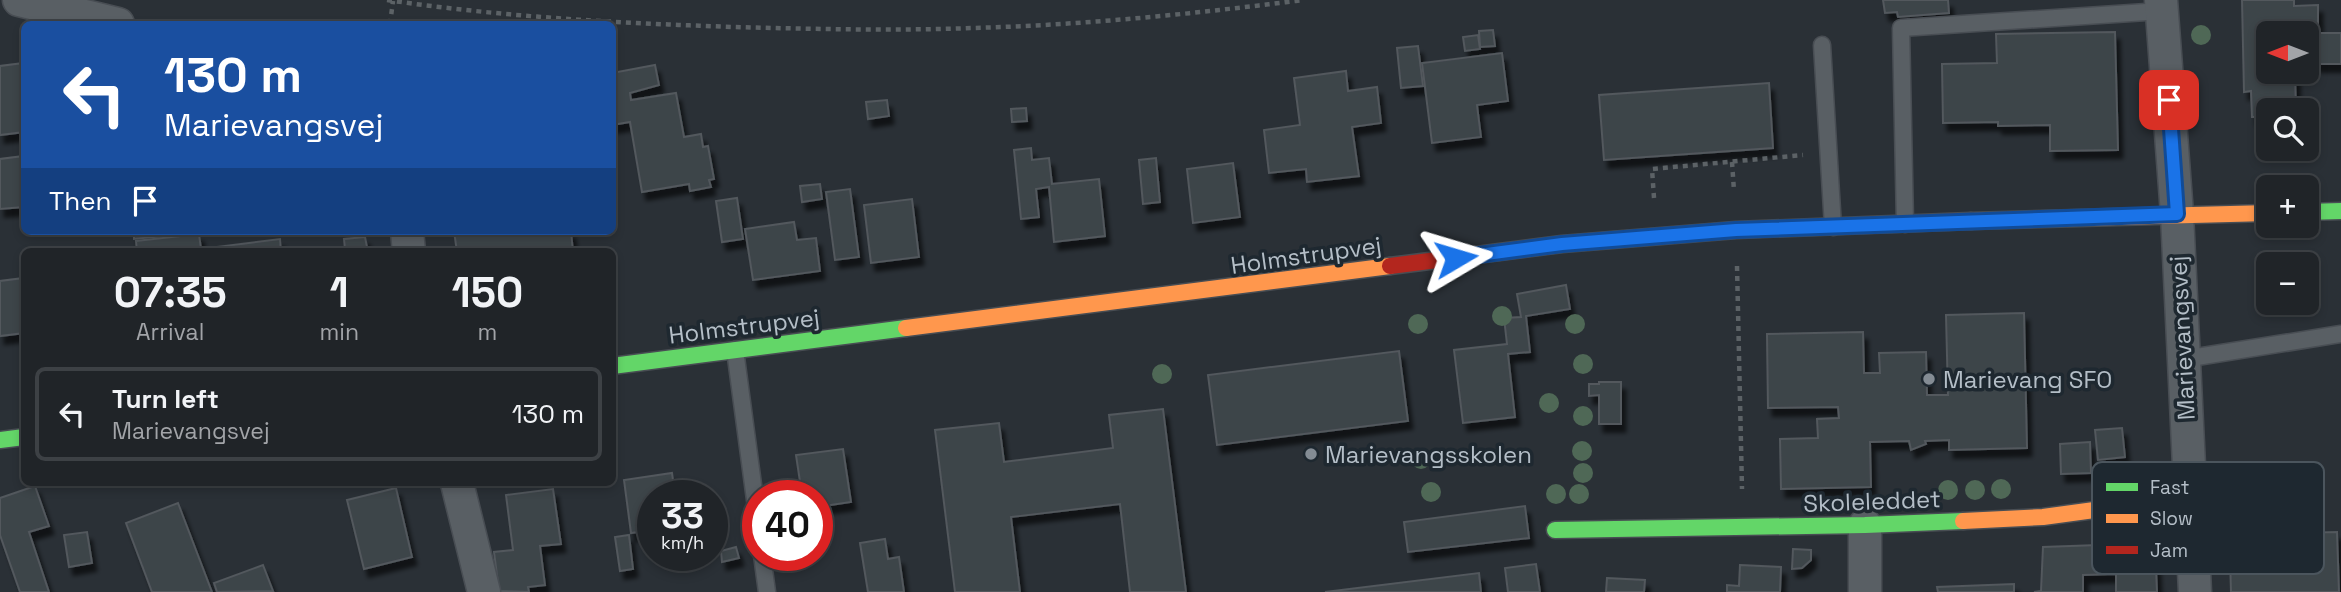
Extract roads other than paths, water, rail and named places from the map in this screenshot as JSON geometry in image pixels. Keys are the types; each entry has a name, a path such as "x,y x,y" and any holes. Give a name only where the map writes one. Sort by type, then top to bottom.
{"street":[{"path":"19,0 106,21"},
{"name":"Marievangsvej","path":"2162,5 2177,214 2188,462"},
{"path":"2319,212 2341,211"},
{"name":"Holmstrupvej","path":"616,365 1562,244 1736,230 2256,213"},
{"path":"0,440 21,437"},
{"path":"458,486 484,592"},
{"name":"Skoleleddet","path":"1555,530 1865,525 2043,517 2092,510"},
{"path":"1865,525 1865,592"},
{"name":"Marievangsvej","path":"2193,574 2194,592"}],"lane":[{"path":"1905,224 1901,28 2162,5"},
{"path":"1822,45 1833,227"},
{"path":"2183,359 2341,334"},
{"path":"735,350 752,480"},
{"path":"764,571 767,592"}],"place":[{"name":"Marievang SFO","path":"1929,379"},
{"name":"Marievangsskolen","path":"1311,454"}]}
